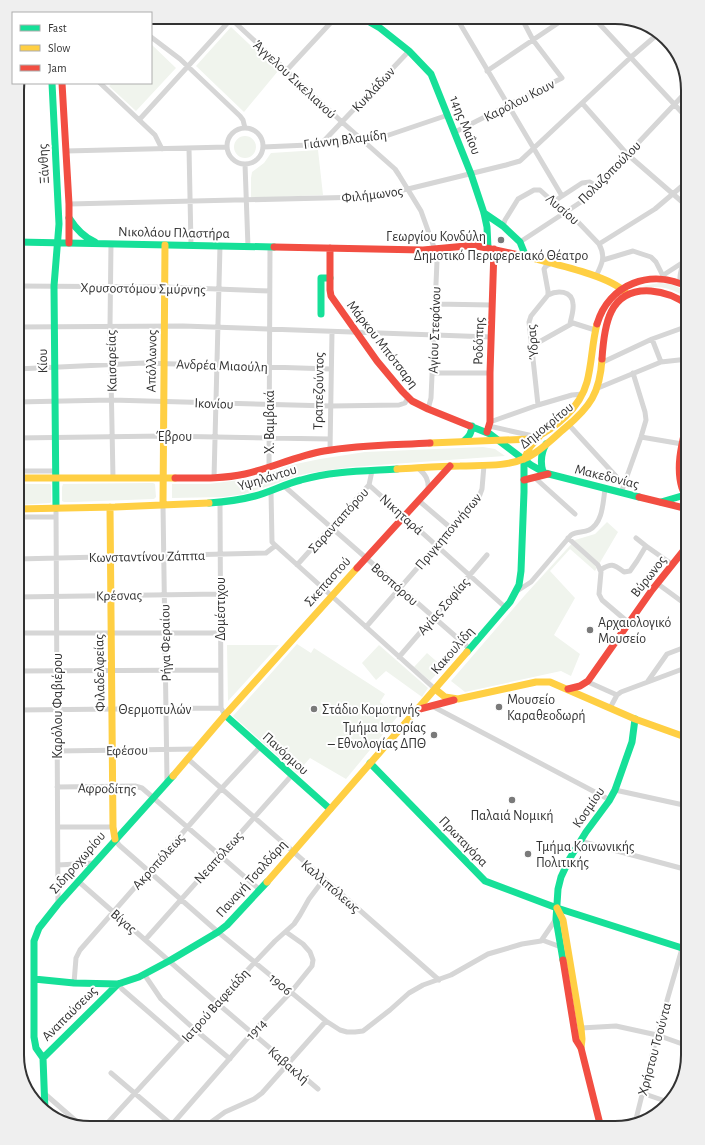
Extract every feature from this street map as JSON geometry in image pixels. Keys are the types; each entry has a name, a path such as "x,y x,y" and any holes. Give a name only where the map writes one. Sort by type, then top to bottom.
{"main road":[{"name":"14ης Μαΐου","path":"373,24 409,51 431,74 471,174 484,213 491,249"},
{"name":"Ξάνθης","path":"52,84 59,224 57,243"},
{"name":"Ξάνθης","path":"62,84 69,243"},
{"path":"484,213 503,226 520,242 526,257"},
{"path":"69,218 77,230 84,236 97,243"},
{"name":"Νικολάου Πλαστήρα","path":"24,242 330,248"},
{"name":"Κίου","path":"56,508 54,286 57,243"},
{"name":"Απόλλωνος","path":"163,505 165,245"},
{"name":"Γεωργίου Κονδύλη","path":"330,248 435,250 477,246 526,257 596,276 621,288"},
{"name":"Μάρκου Μπότσαρη","path":"330,248 331,296 377,361 402,392 416,404 428,409 472,426 489,427 499,440 524,459"},
{"name":"Ροδόπης","path":"489,427 492,305 491,249"},
{"path":"321,314 321,278 330,278"},
{"name":"Δημοκρίτου","path":"499,440 527,440 539,435 571,410 577,403 586,386 595,330 599,318 611,298 621,288 628,284 662,278 680,283"},
{"path":"621,288 625,292 626,296 636,292 655,292 681,300"},
{"name":"Δημοκρίτου","path":"524,459 536,452 586,409 598,388 602,373 604,331 606,321 614,307 626,296"},
{"path":"464,441 470,434 472,426"},
{"path":"517,591 521,571 524,459 539,435"},
{"name":"Υψηλάντου","path":"24,477 56,474 113,478 214,478 241,475 302,456 330,450 365,446 499,440"},
{"path":"524,480 546,473 541,465 541,457 547,443"},
{"name":"Υψηλάντου","path":"24,509 220,502 246,498 308,479 337,474 450,466 506,464 524,459"},
{"name":"Μακεδονίας","path":"524,459 534,467 546,473 681,507"},
{"path":"681,462 681,481"},
{"name":"Σκεπαστού","path":"225,715 450,466"},
{"path":"659,502 681,498"},
{"name":"Φιλαδελφείας","path":"110,507 113,827 115,839"},
{"name":"Βύρωνος","path":"588,682 652,590 681,554"},
{"name":"Κακουλίδη","path":"416,710 506,608 517,591"},
{"path":"416,710 458,699 541,681 550,682 636,719 681,735"},
{"path":"568,689 580,688 588,682"},
{"path":"435,689 447,698 458,699"},
{"name":"Παναγή Τσαλδάρη","path":"34,979 74,983 118,984 129,981 169,961 227,926 416,710"},
{"name":"Πανόρμου","path":"225,715 330,809"},
{"name":"Σιδηροχωρίου","path":"43,1058 36,1048 34,1037 34,941 39,928 78,881 197,749 225,715"},
{"name":"Κοσμίου","path":"598,1121 581,1048 576,1040 573,1026 556,919 557,893 566,865 580,841 610,800 615,790 632,742 636,719"},
{"name":"Πρωταγόρα","path":"370,763 487,882 557,908 681,949"},
{"name":"Κοσμίου","path":"557,908 563,920 581,1028 581,1048"},
{"name":"Αναπαύσεως","path":"45,1104 43,1058 118,984"}],"street":[{"path":"139,120 225,24"},
{"name":"Άγγελου Σικελιανού","path":"236,24 397,172 408,189"},
{"path":"286,71 330,24"},
{"path":"460,24 562,196"},
{"path":"525,24 534,40"},
{"path":"488,71 557,24"},
{"path":"599,24 681,112"},
{"name":"Φιλήμωνος","path":"68,204 365,197 408,189 517,162 534,148 630,58 655,37"},
{"path":"152,38 188,66 241,117 245,128"},
{"name":"Καρόλου Κουν","path":"455,132 562,78 534,40"},
{"name":"Κυκλάδων","path":"321,144 409,51"},
{"path":"101,84 154,135 162,149"},
{"name":"Πολυζοπούλου","path":"520,242 587,198 681,98"},
{"path":"582,103 627,154 681,201"},
{"name":"Γιάννη Βλαμίδη","path":"263,147 321,144 384,137 448,115"},
{"path":"245,128 254,130 259,134 263,147 261,154 256,160 249,164 238,163 232,159 227,147 232,134 245,128"},
{"path":"66,151 227,147"},
{"path":"189,148 191,245"},
{"path":"245,164 248,247"},
{"path":"553,202 584,182 590,182 598,187"},
{"path":"599,244 647,215 681,188"},
{"name":"Αγίου Στεφάνου","path":"408,189 421,211 435,250 437,261 431,398 428,409"},
{"name":"Λυσίου","path":"503,226 518,199 534,190 540,190 565,213 578,222 599,244 601,247 603,260"},
{"name":"Καισαρείας","path":"111,244 110,364 113,478"},
{"path":"214,478 220,246"},
{"name":"Χ. Βαμβακά","path":"269,467 270,247"},
{"path":"596,276 603,260 633,251 651,257 656,262 662,278 681,263"},
{"path":"550,264 544,269 548,295 560,291 570,296 573,303 570,324"},
{"path":"680,283 681,272"},
{"name":"Χρυσοστόμου Σμύρνης","path":"24,286 165,287 270,291"},
{"name":"Ύδρας","path":"538,405 529,324 530,318 548,295"},
{"path":"435,304 492,305"},
{"path":"532,346 573,323 595,330"},
{"path":"24,327 218,327 491,337"},
{"path":"603,362 652,339 681,329"},
{"name":"Τραπεζούντος","path":"330,450 332,332"},
{"path":"652,339 661,362"},
{"path":"598,388 661,362 681,360"},
{"name":"Ανδρέα Μιαούλη","path":"24,368 55,366 164,363 331,369"},
{"path":"432,373 490,373"},
{"path":"621,493 646,422 646,416 634,373"},
{"path":"489,427 538,405 572,395 583,394"},
{"name":"Ικονίου","path":"24,402 111,400 331,406 398,405 405,403 408,398"},
{"path":"569,425 624,484"},
{"name":"Δημοκρίτου","path":"489,427 539,435"},
{"name":"Έβρου","path":"24,438 164,436 330,439"},
{"path":"641,437 681,444"},
{"name":"Πριγκηποννήσων","path":"366,627 481,494 484,465"},
{"path":"418,468 427,478 428,490"},
{"name":"Σαρανταπόρου","path":"297,565 369,485 372,471"},
{"path":"24,472 56,474"},
{"path":"534,477 575,514"},
{"name":"Νικηταρά","path":"369,485 506,608"},
{"name":"Βοσπόρου","path":"284,486 470,650"},
{"path":"517,591 532,580 568,538 574,533 587,531 595,525 599,518 606,489"},
{"path":"271,491 272,542 275,546 435,689"},
{"path":"418,500 452,529"},
{"name":"Δομέστιχου","path":"220,502 220,708"},
{"name":"Ρήγα Φεραίου","path":"163,505 167,781"},
{"name":"Καρόλου Φαβιέρου","path":"56,508 58,904"},
{"path":"24,517 56,517"},
{"path":"568,538 596,564 600,570 599,594 601,598 629,623"},
{"path":"636,538 673,565"},
{"name":"Κωνσταντίνου Ζάππα","path":"24,559 266,553 275,546"},
{"path":"600,570 610,565 615,565 624,572 630,571 646,546"},
{"name":"Αγίας Σοφίας","path":"399,657 487,555"},
{"path":"658,584 681,601"},
{"name":"Κρέσνας","path":"24,597 220,594"},
{"path":"24,633 220,633"},
{"path":"648,682 667,654 681,648"},
{"path":"24,671 220,670"},
{"path":"610,708 617,695 621,692 681,670"},
{"path":"588,682 617,695"},
{"path":"432,706 610,800"},
{"path":"220,708 225,715"},
{"name":"Θερμοπυλών","path":"24,710 220,708"},
{"name":"Ακροπόλεως","path":"74,983 77,954 221,789 260,747"},
{"name":"Εφέσου","path":"57,751 197,749"},
{"name":"Καλλιπόλεως","path":"188,759 439,980"},
{"name":"Νεαπόλεως","path":"145,940 292,775"},
{"name":"Αφροδίτης","path":"57,787 138,786 142,788 260,890"},
{"path":"615,790 681,804"},
{"path":"58,827 113,827"},
{"name":"1906","path":"115,839 119,845 218,932 326,1021 340,1030 347,1032 363,1031 409,993 423,985 439,980 462,969 488,954 542,940"},
{"path":"580,841 681,868"},
{"path":"58,865 94,863"},
{"name":"Ιατρού Βαφειάδη","path":"109,1121 193,1028 275,941 297,920 309,900 324,880"},
{"name":"Βίγας","path":"78,881 169,961"},
{"path":"556,919 542,940 561,947"},
{"name":"1914","path":"174,1121 310,969 313,960 312,955 303,944 286,932"},
{"name":"Καβακλή","path":"169,961 318,1090"},
{"name":"Χρήστου Τσούντα","path":"636,1117 657,1035 681,962"},
{"path":"144,974 161,999 230,1059"},
{"path":"118,984 182,1041"},
{"path":"213,1121 225,1112 254,1099 262,1093 326,1021"},
{"path":"581,1028 616,1026 657,1035 681,1044"},
{"path":"110,1073 164,1121"},
{"path":"642,1093 664,1100"},
{"path":"44,1094 74,1119"}],"shaded area":[{"path":"231,27 278,71 244,112 196,66"},
{"path":"152,45 176,68 136,111 109,86 111,84 152,84"},
{"path":"241,136 249,136 256,143 256,151 249,158 241,158 234,151 234,143"},
{"path":"318,150 323,195 251,197 252,172 264,163 271,153"},
{"path":"660,283 671,284 681,289 681,295 670,289 642,286"},
{"path":"483,447 495,449 505,456 350,467 296,476 244,494 223,497 172,498 172,484 209,484 253,478 296,464 320,459 365,452"},
{"path":"24,484 50,484 50,503 24,505"},
{"path":"63,484 155,484 156,497 154,499 73,502 62,501"},
{"path":"607,522 618,532 595,571 570,549 550,571 575,598 554,635 580,654 571,676 561,671 465,692 451,681 525,595 575,540 595,534"},
{"name":"Στάδιο Κομοτηνής","path":"297,644 311,653 314,648 385,694 380,702 398,716 346,779 310,758 297,773 233,716"},
{"path":"227,645 279,645 228,701"},
{"path":"379,645 428,688 422,697 386,671 376,680 362,663"},
{"path":"427,653 443,667 430,681 414,667"}],"traffic: fast":[{"path":"373,24 409,51 431,74 471,174 484,213 487,227 488,248"},
{"path":"52,84 59,224 54,286 56,508"},
{"path":"484,213 503,226 520,242 526,257"},
{"path":"69,218 80,232 95,242"},
{"path":"24,242 274,247"},
{"path":"321,314 321,278 330,278"},
{"path":"470,426 490,434 531,465 545,473 639,497"},
{"path":"464,441 470,435 472,426"},
{"path":"543,472 542,458 546,444"},
{"path":"467,652 510,602 519,585 521,571 524,459"},
{"path":"209,503 232,501 249,497 313,477 349,472 397,469"},
{"path":"661,502 681,496"},
{"path":"225,715 330,809"},
{"path":"563,960 556,919 558,889 561,877 570,858 586,832 609,801 615,790 632,742 635,719"},
{"path":"370,763 485,881 557,908 681,948"},
{"path":"43,1058 36,1048 34,1037 34,941 39,928 58,904 173,776"},
{"path":"34,979 74,983 118,984 139,977 218,932 227,925 267,882"},
{"path":"45,1104 43,1058 118,984"}],"traffic: slow":[{"path":"163,505 165,245"},
{"path":"528,257 593,275 606,280 625,292"},
{"path":"430,443 532,439 549,430 573,409 584,392 589,375 597,324"},
{"path":"397,469 502,464 526,458 546,444 574,420 587,406 599,381 602,359"},
{"path":"524,459 530,447 539,437"},
{"path":"24,478 175,478"},
{"path":"24,509 209,503"},
{"path":"110,507 113,827 115,839"},
{"path":"173,776 225,715 357,568"},
{"path":"267,882 467,652"},
{"path":"435,689 445,697 458,699 536,682 550,682 635,719 681,735"},
{"path":"557,908 563,920 581,1028 581,1048"}],"traffic: jam":[{"path":"62,84 69,204 69,243"},
{"path":"274,247 423,250 477,246 528,257"},
{"path":"330,248 331,296 377,361 412,401 470,426"},
{"path":"487,432 490,422 494,249"},
{"path":"597,324 603,310 611,299 621,290 633,283 660,279 674,281 681,284"},
{"path":"602,359 604,334 611,312 617,303 625,296 637,292 651,291 670,295 681,301"},
{"path":"175,478 236,476 314,453 337,449 430,443"},
{"path":"681,448 679,470 681,484"},
{"path":"357,568 450,466"},
{"path":"524,480 548,474"},
{"path":"639,497 681,507"},
{"path":"568,689 580,686 588,681 652,590 681,554"},
{"path":"416,710 454,700"},
{"path":"563,960 576,1040 581,1048 599,1121"}],"place":[{"name":"Δημοτικό Περιφερειακό Θέατρο","path":"501,240"},
{"name":"Αρχαιολογικό Μουσείο","path":"590,630"},
{"name":"Μουσείο Καραθεοδωρή","path":"499,707"},
{"name":"Στάδιο Κομοτηνής","path":"314,709"},
{"name":"Τμήμα Ιστορίας – Εθνολογίας ΔΠΘ","path":"434,735"},
{"name":"Παλαιά Νομική","path":"512,800"},
{"name":"Τμήμα Κοινωνικής Πολιτικής","path":"528,854"}]}
